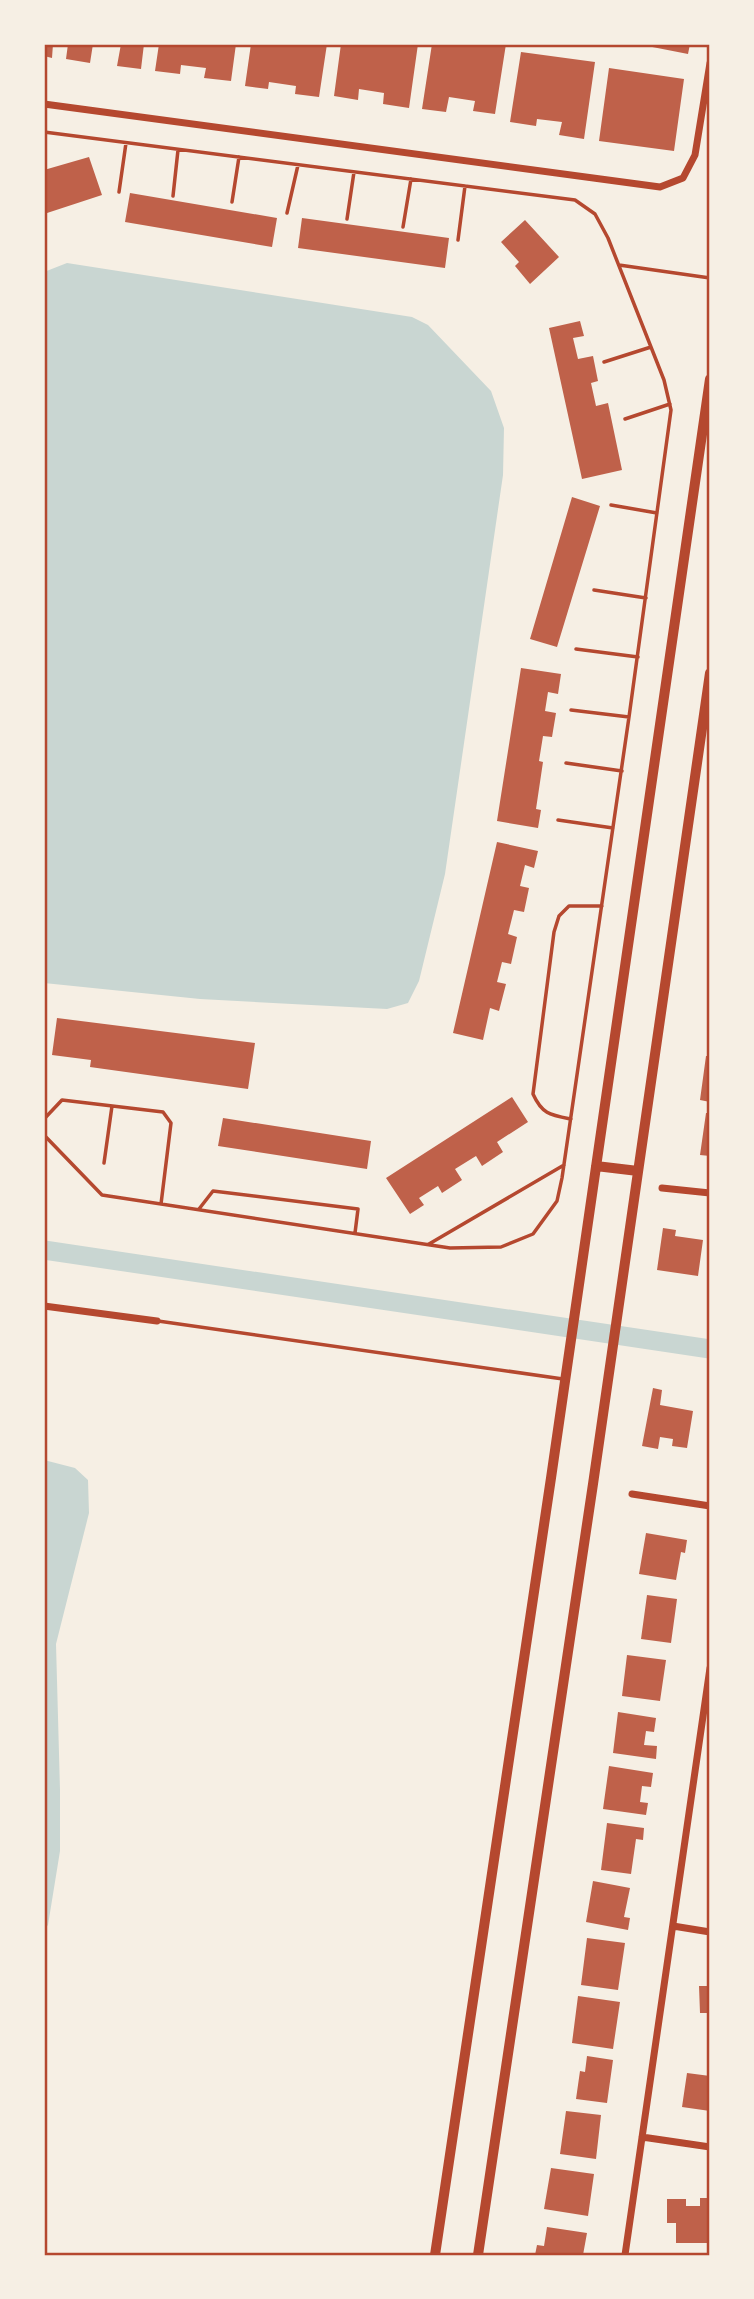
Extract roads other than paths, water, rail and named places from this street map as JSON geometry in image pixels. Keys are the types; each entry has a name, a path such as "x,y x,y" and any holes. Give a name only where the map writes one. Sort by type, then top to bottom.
{"street":[{"path":"44,104 660,187 683,178 695,155 710,63"},
{"path":"435,2255 710,379"},
{"path":"478,2255 710,673"},
{"path":"596,1166 638,1171"},
{"path":"662,1188 710,1193"},
{"path":"44,1306 156,1321"},
{"path":"632,1494 710,1506"},
{"path":"625,2255 706,1723 710,1668"},
{"path":"673,1926 710,1932"},
{"path":"642,2137 710,2147"}],"lane":[{"path":"44,132 575,200 595,214 608,238 664,380 671,410 564,1165 557,1201 533,1234 501,1247 450,1248 102,1195 44,1135"},
{"path":"119,192 127,143"},
{"path":"173,196 178,150"},
{"path":"232,202 239,158"},
{"path":"287,212 298,165"},
{"path":"346,219 354,172"},
{"path":"403,227 411,179"},
{"path":"458,240 465,186"},
{"path":"619,264 710,278"},
{"path":"604,362 651,347"},
{"path":"625,419 670,404"},
{"path":"611,505 657,513"},
{"path":"594,590 646,598"},
{"path":"576,649 638,657"},
{"path":"570,710 629,717"},
{"path":"566,763 621,771"},
{"path":"558,820 613,828"},
{"path":"571,1119 549,1115 538,1105 533,1094 554,932 559,916 569,906 602,906"},
{"path":"44,1119 62,1100 163,1112 171,1123 161,1204"},
{"path":"104,1163 112,1106"},
{"path":"428,1245 564,1165"},
{"path":"199,1210 213,1191 358,1209 355,1233"},
{"path":"156,1321 565,1379"}],"waterway":[{"path":"44,1250 710,1349"}]}
